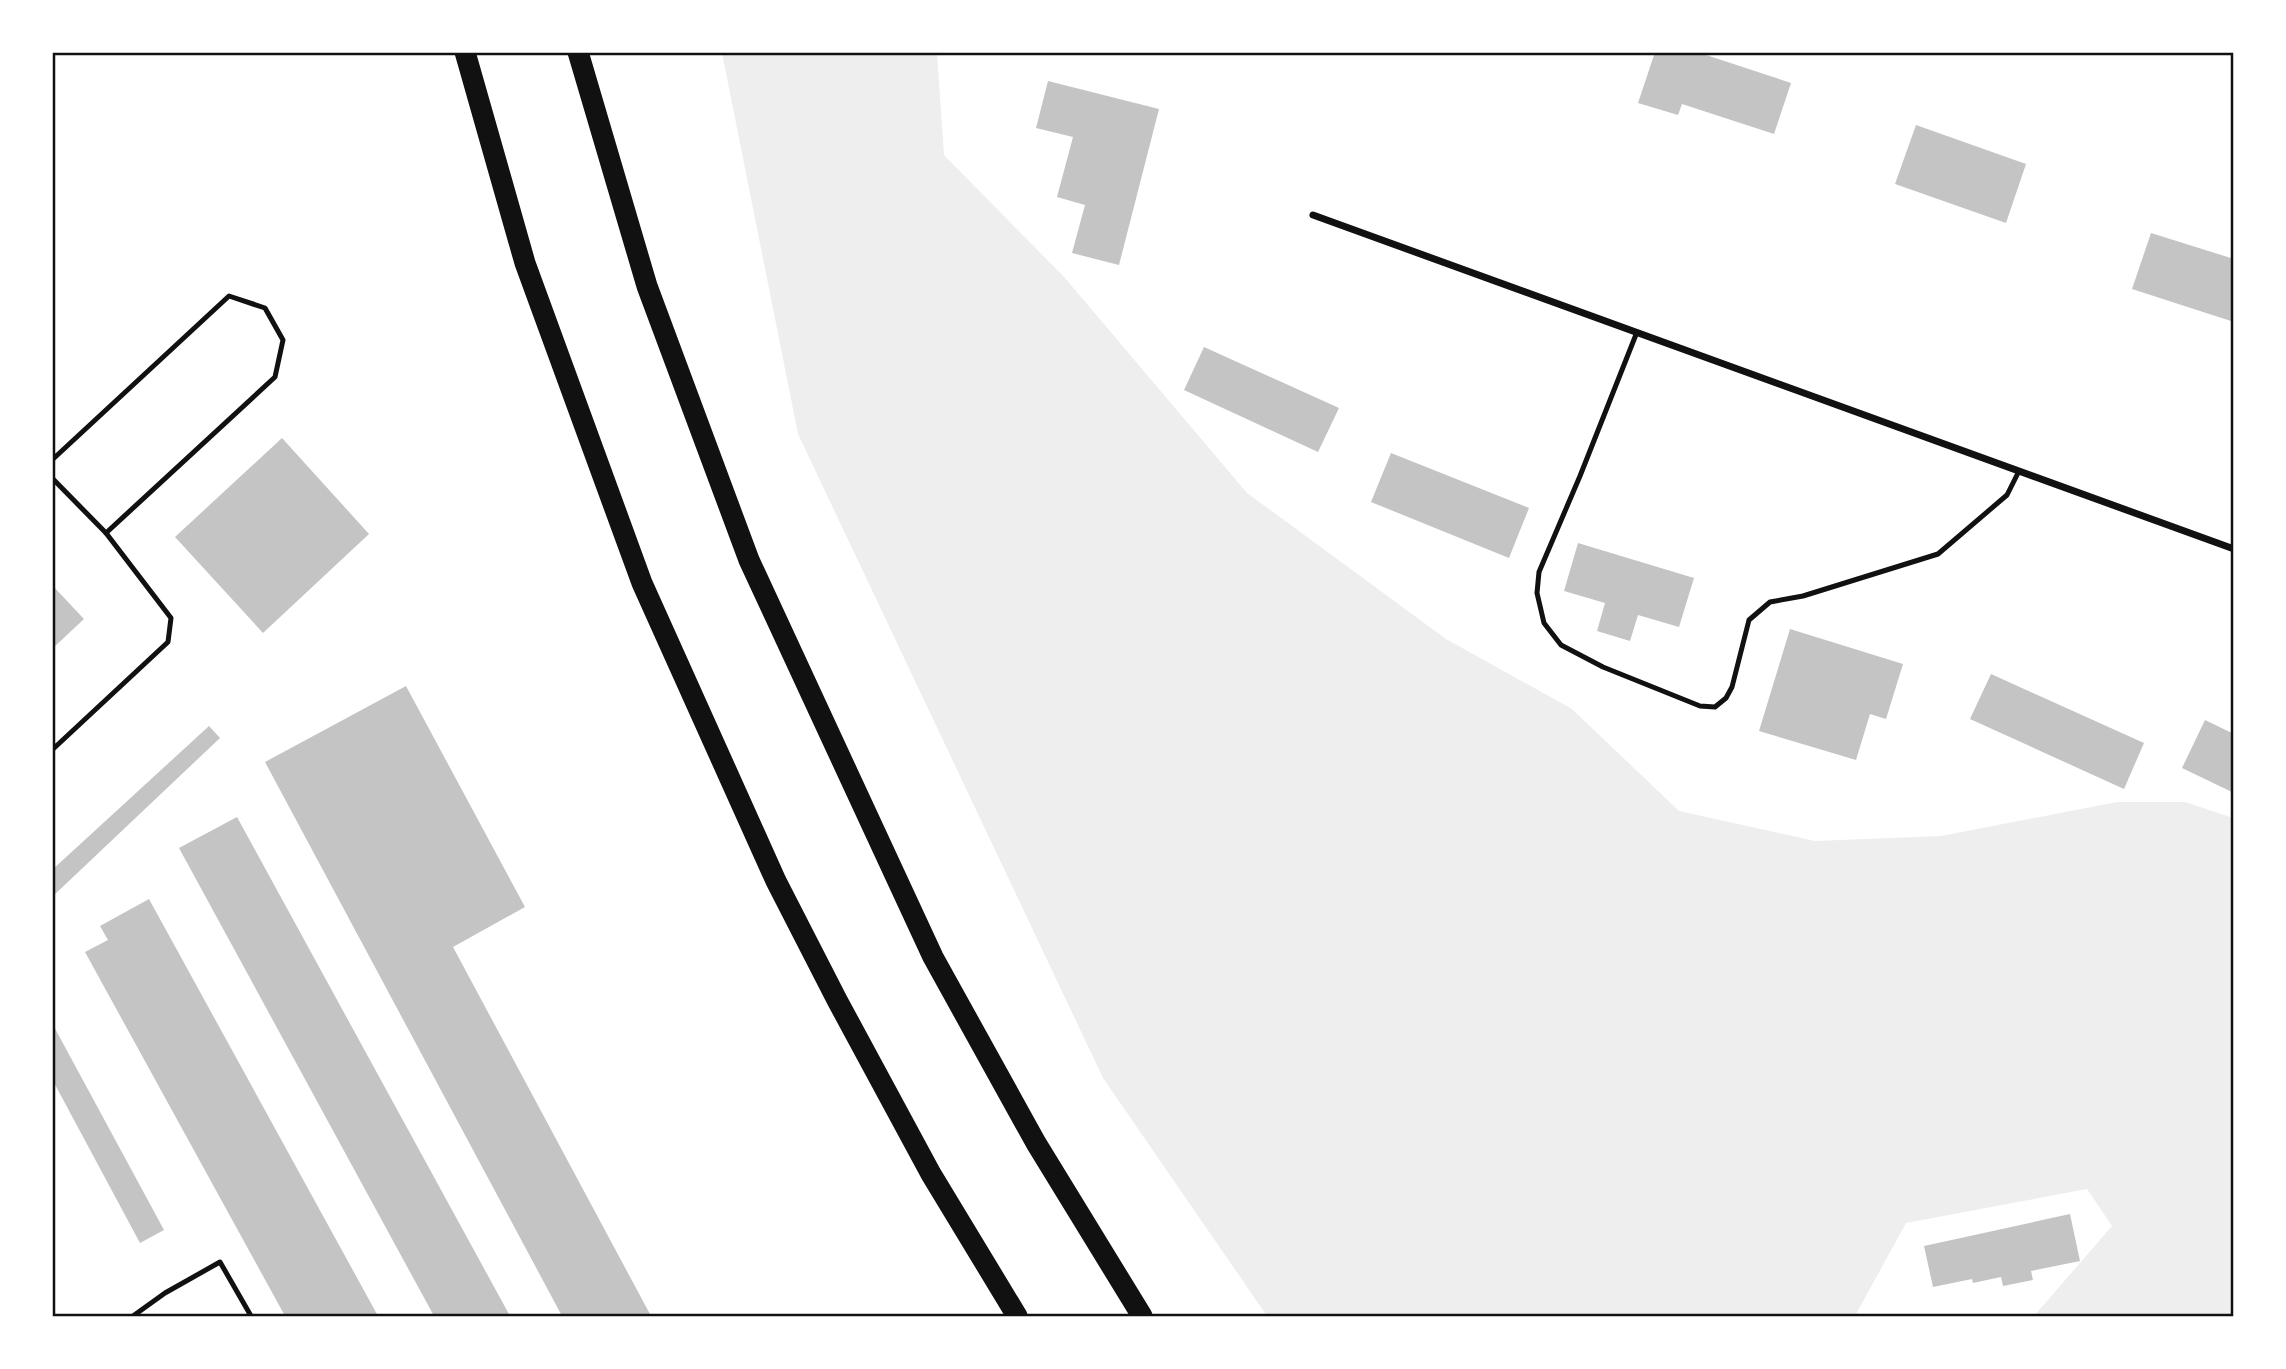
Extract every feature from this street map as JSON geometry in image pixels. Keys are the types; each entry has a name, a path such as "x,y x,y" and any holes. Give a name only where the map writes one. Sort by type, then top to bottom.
{"highway":[{"path":"464,52 525,263 642,583 771,869 837,1000 932,1174 1017,1317"},
{"path":"578,52 647,286 750,560 933,957 1036,1143 1142,1317"}],"street":[{"path":"1313,215 2234,548"}],"lane":[{"path":"52,460 229,296 265,308 283,340 275,377 106,533"},
{"path":"1637,332 1539,572 1537,593 1544,623 1561,645 1603,667 1700,706 1715,707 1726,698 1732,687 1749,620 1770,602 1802,596 1938,554 2007,495 2019,471"},
{"path":"52,478 106,533 171,618 168,642 52,750"},
{"path":"133,1317 165,1293 220,1262 251,1317"}],"shaded area":[{"path":"722,53 937,53 944,155 1065,278 1247,493 1446,639 1572,709 1679,811 1815,841 1941,836 2117,802 2185,802 2233,818 2233,1316 2034,1316 2112,1226 2087,1189 1906,1223 1855,1316 1267,1316 1103,1078 798,434"}],"building":[{"path":"1655,52 1697,52 1791,83 1774,134 1682,104 1678,115 1638,103"},
{"path":"1048,81 1159,109 1119,265 1072,253 1085,205 1057,197 1073,137 1036,128"},
{"path":"1916,125 2026,164 2006,223 1895,184"},
{"path":"2151,233 2234,259 2234,322 2132,289"},
{"path":"1204,347 1339,408 1318,452 1184,390"},
{"path":"282,438 369,534 263,633 175,537"},
{"path":"1391,453 1529,508 1509,558 1371,502"},
{"path":"1578,543 1694,578 1679,627 1638,615 1630,641 1597,631 1605,603 1564,591"},
{"path":"52,585 84,619 52,649"},
{"path":"1790,629 1903,664 1886,719 1870,714 1856,760 1759,731"},
{"path":"1991,674 2144,743 2124,789 1970,719"},
{"path":"406,686 525,907 453,947 651,1316 562,1316 265,762"},
{"path":"2205,720 2234,734 2234,793 2182,768"},
{"path":"209,726 220,738 52,897 52,870"},
{"path":"237,817 510,1316 434,1316 179,848"},
{"path":"149,899 378,1316 285,1316 85,952 108,940 100,926"},
{"path":"52,1023 164,1230 140,1243 52,1079"},
{"path":"2070,1214 2080,1261 2031,1271 2033,1280 2003,1286 2001,1277 1973,1283 1972,1279 1933,1287 1924,1246"}]}
